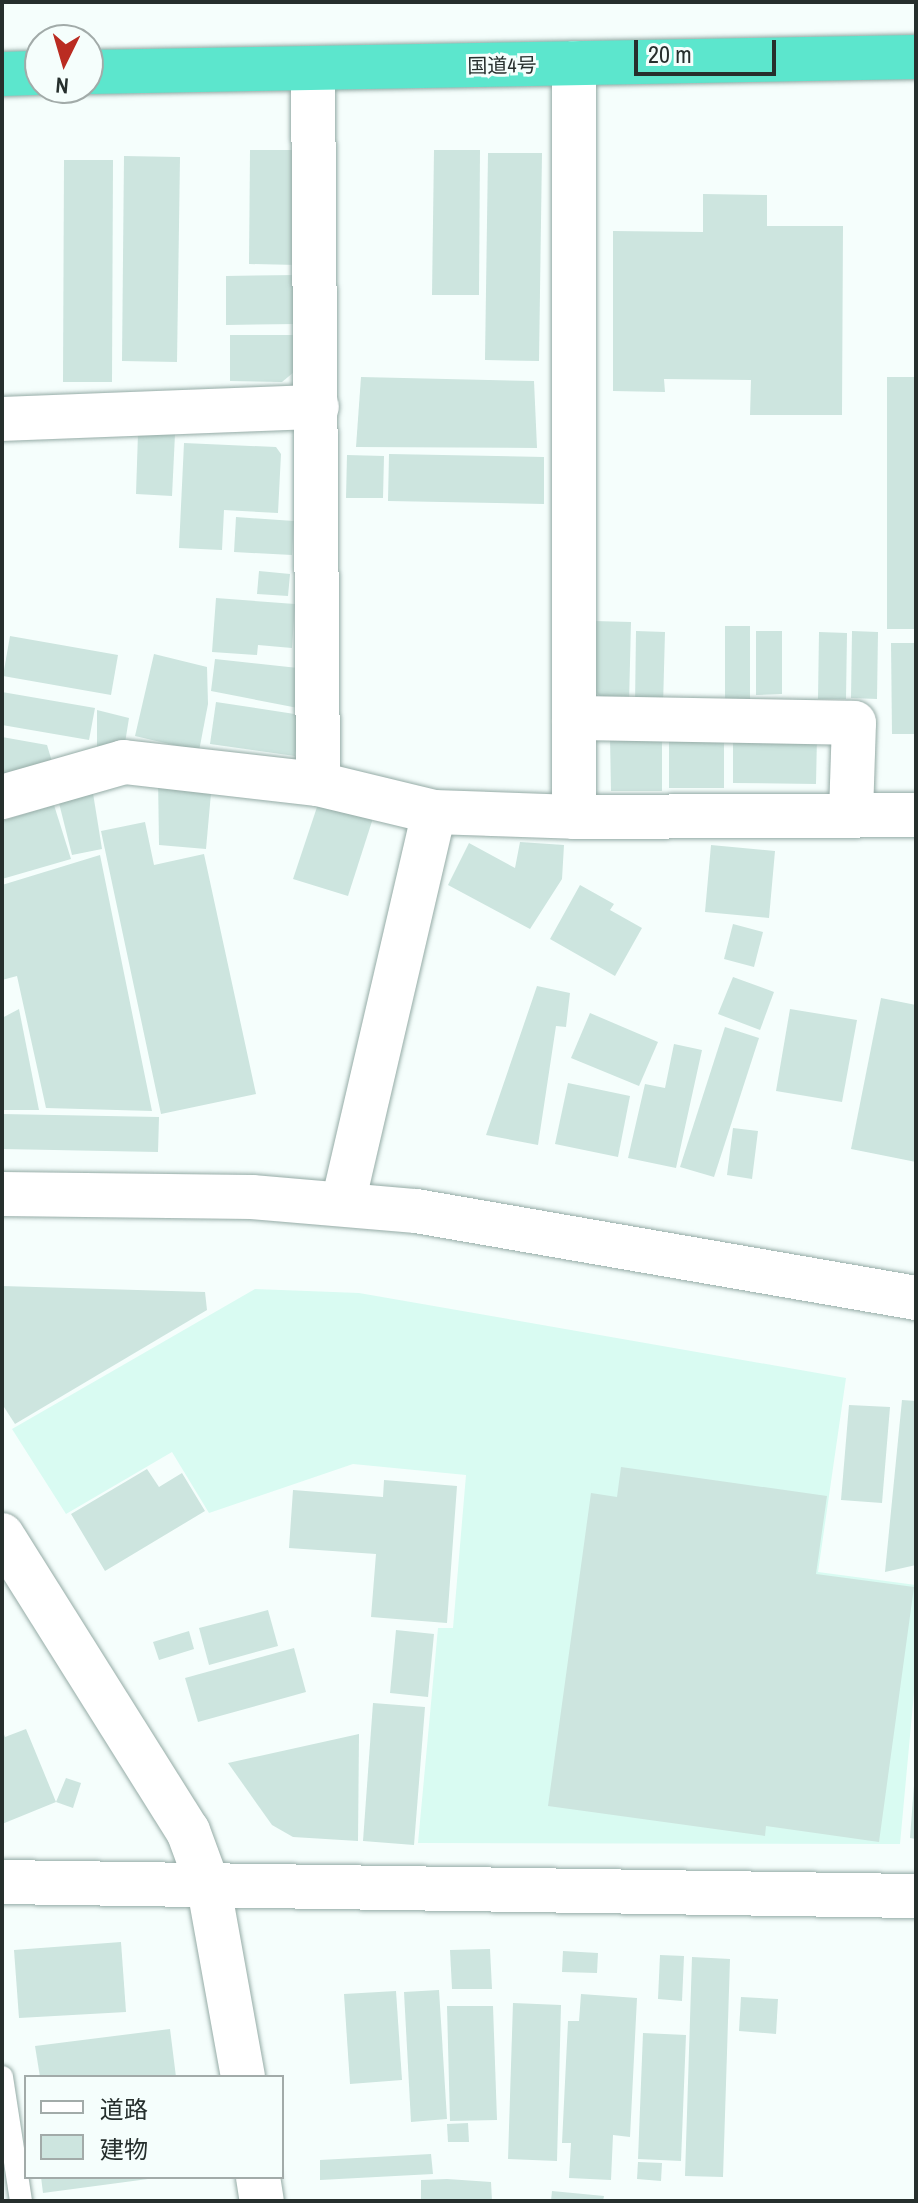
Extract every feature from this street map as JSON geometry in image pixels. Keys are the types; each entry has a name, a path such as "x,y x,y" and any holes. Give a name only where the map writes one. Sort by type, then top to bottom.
{"highway":[{"name":"国道4号","path":"104,72 916,57"},
{"path":"2,74 24,73"}],"street":[{"path":"574,63 574,817"},
{"path":"313,69 318,784"},
{"path":"2,419 317,407"},
{"path":"574,718 854,723 851,815"},
{"path":"2,797 124,762 318,784 434,812 574,817 916,815"},
{"path":"343,1203 434,812"},
{"path":"2,1194 343,1203 916,1298"},
{"path":"2,1535 188,1831 209,1888 243,2075"},
{"path":"2,1882 209,1888 916,1896"},
{"path":"258,2179 262,2201"}],"lane":[{"path":"2,2077 21,2201"}],"shaded area":[{"path":"255,1289 359,1293 846,1378 818,1572 916,1585 916,1671 900,1844 418,1843 438,1628 453,1628 466,1475 353,1464 209,1513 172,1452 66,1514 12,1429"}],"building":[{"path":"250,150 298,150 297,265 249,264"},
{"path":"434,150 480,150 479,295 432,295"},
{"path":"488,153 542,153 539,361 485,360"},
{"path":"124,156 180,157 177,362 122,361"},
{"path":"64,160 113,160 112,382 63,382"},
{"path":"703,194 767,195 767,226 843,226 842,415 750,415 751,380 664,379 665,392 613,391 613,231 703,232"},
{"path":"297,275 297,324 226,325 226,276"},
{"path":"230,335 294,335 294,372 282,382 230,381"},
{"path":"361,377 534,381 537,448 356,447"},
{"path":"887,377 916,377 916,629 887,629"},
{"path":"138,433 175,434 172,496 136,494"},
{"path":"184,443 276,447 281,454 278,513 224,510 222,550 179,548"},
{"path":"389,454 544,457 544,504 388,501"},
{"path":"347,455 384,456 383,498 346,498"},
{"path":"236,517 294,521 292,555 234,552"},
{"path":"259,571 290,574 288,596 257,594"},
{"path":"216,598 295,604 292,648 258,645 257,655 212,652"},
{"path":"594,621 631,622 629,703 606,703 593,689"},
{"path":"725,626 750,626 750,704 725,705"},
{"path":"636,631 665,632 663,706 635,705"},
{"path":"756,631 782,631 782,694 756,695"},
{"path":"852,631 878,632 877,699 851,698"},
{"path":"819,632 847,633 846,699 818,699"},
{"path":"10,636 118,655 111,695 3,676"},
{"path":"891,643 916,643 916,734 892,734"},
{"path":"154,654 207,667 208,704 199,751 135,736"},
{"path":"215,659 298,668 298,708 211,691"},
{"path":"2,692 95,708 89,740 2,725"},
{"path":"216,702 301,715 295,756 210,744"},
{"path":"97,710 129,718 125,743 97,748"},
{"path":"669,731 724,731 724,788 669,788"},
{"path":"733,735 817,736 816,784 733,783"},
{"path":"662,736 662,791 611,791 610,737"},
{"path":"2,737 47,745 53,765 2,781"},
{"path":"158,777 212,782 206,849 159,845"},
{"path":"92,787 102,849 72,855 58,799"},
{"path":"320,798 374,815 348,896 293,879"},
{"path":"54,805 71,859 2,879 2,821"},
{"path":"145,822 154,865 204,854 256,1094 161,1114 101,831"},
{"path":"520,842 564,845 562,879 530,929 448,885 469,843 515,868"},
{"path":"711,845 775,851 769,918 705,912"},
{"path":"100,855 152,1111 46,1108 17,976 2,980 2,885"},
{"path":"580,885 614,904 610,910 642,928 615,976 550,939"},
{"path":"733,924 763,932 754,967 724,959"},
{"path":"733,977 774,992 760,1030 718,1014"},
{"path":"537,986 570,993 566,1027 556,1026 538,1145 486,1135"},
{"path":"881,998 916,1005 916,1162 851,1149"},
{"path":"19,1009 39,1110 2,1110 2,1018"},
{"path":"790,1009 857,1020 842,1102 776,1091"},
{"path":"590,1013 658,1042 639,1086 571,1058"},
{"path":"725,1027 759,1038 714,1177 680,1167"},
{"path":"674,1044 702,1050 676,1168 628,1158 645,1084 665,1088"},
{"path":"568,1083 630,1096 618,1157 555,1144"},
{"path":"2,1114 159,1117 158,1152 2,1149"},
{"path":"733,1128 758,1131 752,1179 727,1175"},
{"path":"2,1286 205,1292 207,1310 15,1424 2,1404"},
{"path":"902,1400 916,1401 916,1565 885,1572"},
{"path":"849,1405 890,1407 882,1503 841,1500"},
{"path":"621,1467 827,1496 816,1574 914,1587 879,1842 766,1826 765,1836 548,1806 591,1493 617,1497"},
{"path":"147,1469 159,1487 182,1473 205,1511 105,1571 71,1514"},
{"path":"384,1480 457,1486 447,1623 371,1617 376,1554 289,1548 293,1490 383,1497"},
{"path":"268,1610 278,1646 209,1665 199,1628"},
{"path":"396,1630 434,1634 428,1697 390,1693"},
{"path":"189,1631 194,1649 159,1660 153,1642"},
{"path":"294,1648 306,1692 198,1722 185,1678"},
{"path":"373,1703 425,1707 414,1845 363,1841"},
{"path":"2,1729 5,1737 26,1729 56,1802 2,1824"},
{"path":"359,1734 358,1841 293,1837 272,1825 228,1763"},
{"path":"66,1778 81,1783 73,1808 56,1802"},
{"path":"916,1785 916,1839 910,1838"},
{"path":"121,1942 126,2012 19,2018 14,1950"},
{"path":"490,1949 492,1989 452,1989 450,1950"},
{"path":"563,1951 598,1953 597,1973 562,1972"},
{"path":"660,1955 684,1956 682,2001 658,1999"},
{"path":"692,1957 730,1959 723,2177 685,2176"},
{"path":"439,1990 447,2119 411,2122 404,1992"},
{"path":"396,1991 402,2080 350,2084 344,1994"},
{"path":"581,1994 637,1998 630,2137 613,2135 611,2180 569,2178 571,2143 562,2143 568,2021 579,2021"},
{"path":"741,1997 778,1999 776,2034 739,2031"},
{"path":"513,2003 561,2005 557,2161 508,2159"},
{"path":"447,2006 493,2006 497,2120 450,2121"},
{"path":"170,2029 176,2075 40,2075 35,2046"},
{"path":"643,2033 686,2035 681,2161 638,2159"},
{"path":"468,2123 469,2142 448,2142 447,2124"},
{"path":"431,2154 433,2174 320,2180 320,2160"},
{"path":"638,2162 662,2163 661,2181 637,2179"},
{"path":"41,2179 148,2179 43,2193"},
{"path":"421,2180 491,2182 492,2201 421,2201"},
{"path":"552,2191 604,2196 603,2201 551,2201"}]}
